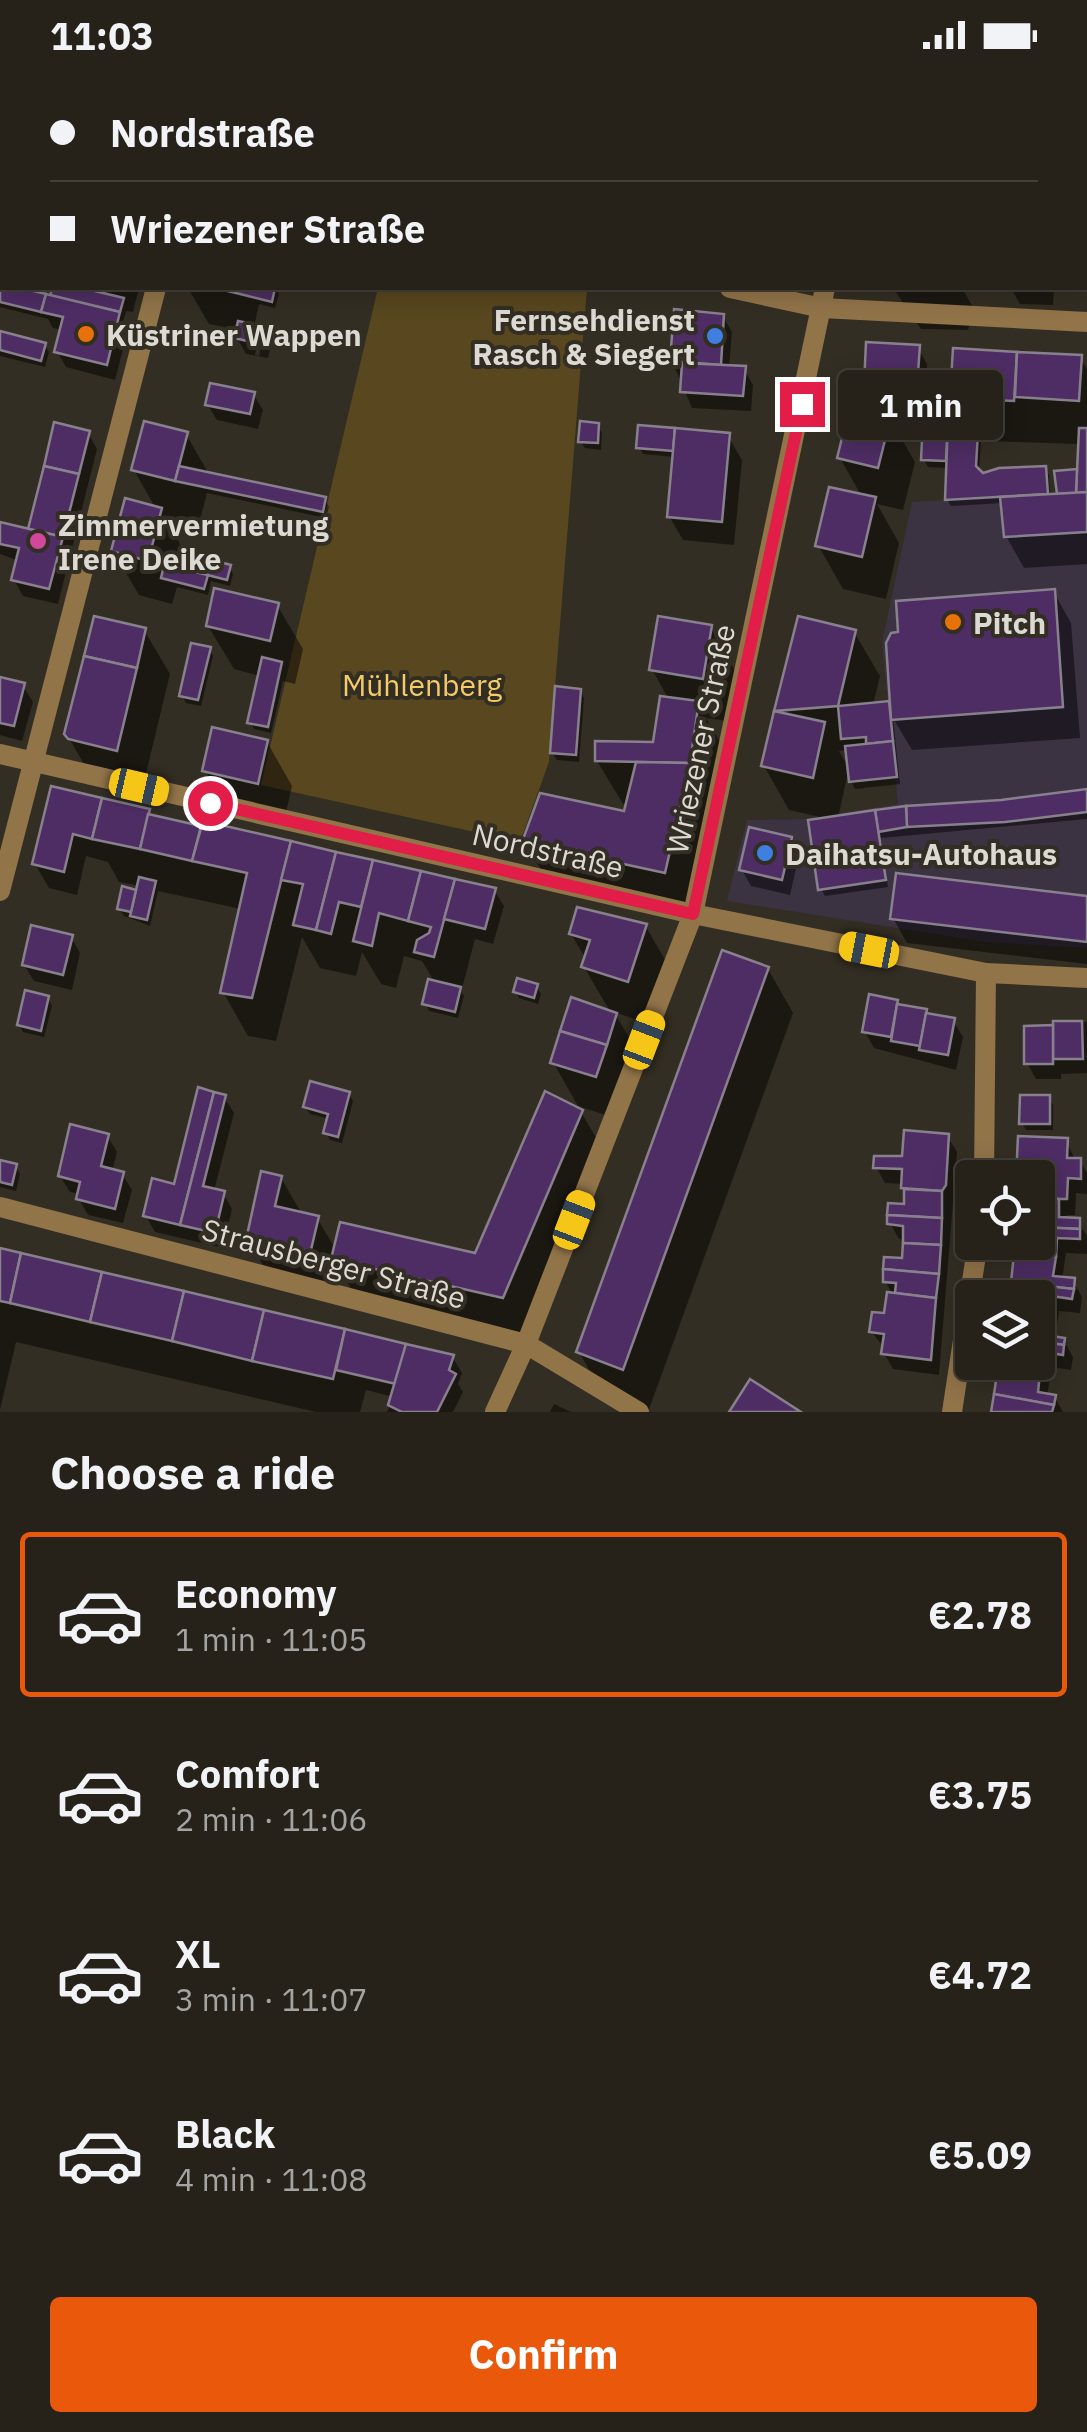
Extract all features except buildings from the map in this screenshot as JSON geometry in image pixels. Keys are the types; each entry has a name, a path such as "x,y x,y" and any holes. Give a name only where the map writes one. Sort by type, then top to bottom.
{"street":[{"path":"0,890 155,290"},
{"path":"749,290 1087,322"},
{"name":"Wriezener Straße","path":"495,1412 526,1344 693,914 824,298"},
{"name":"Nordstraße","path":"0,754 693,914 986,973 1087,978"},
{"path":"984,1160 986,973"},
{"name":"Strausberger Straße","path":"0,1207 526,1344 639,1412"},
{"path":"952,1412 975,1260"}],"shaded area":[{"path":"1087,492 1087,948 986,942 727,901 747,820 806,819 898,804 882,642 912,502"}],"green space":[{"name":"Mühlenberg","path":"378,290 587,290 549,762 520,842 261,785"}],"place":[{"name":"Küstriner Wappen","path":"86,334"},
{"name":"Fernsehdienst Rasch & Siegert","path":"715,336"},
{"name":"Zimmervermietung Irene Deike","path":"38,541"},
{"name":"Pitch","path":"953,622"},
{"name":"Daihatsu-Autohaus","path":"765,853"}],"route":[{"path":"210,803 693,914 802,404"}]}
